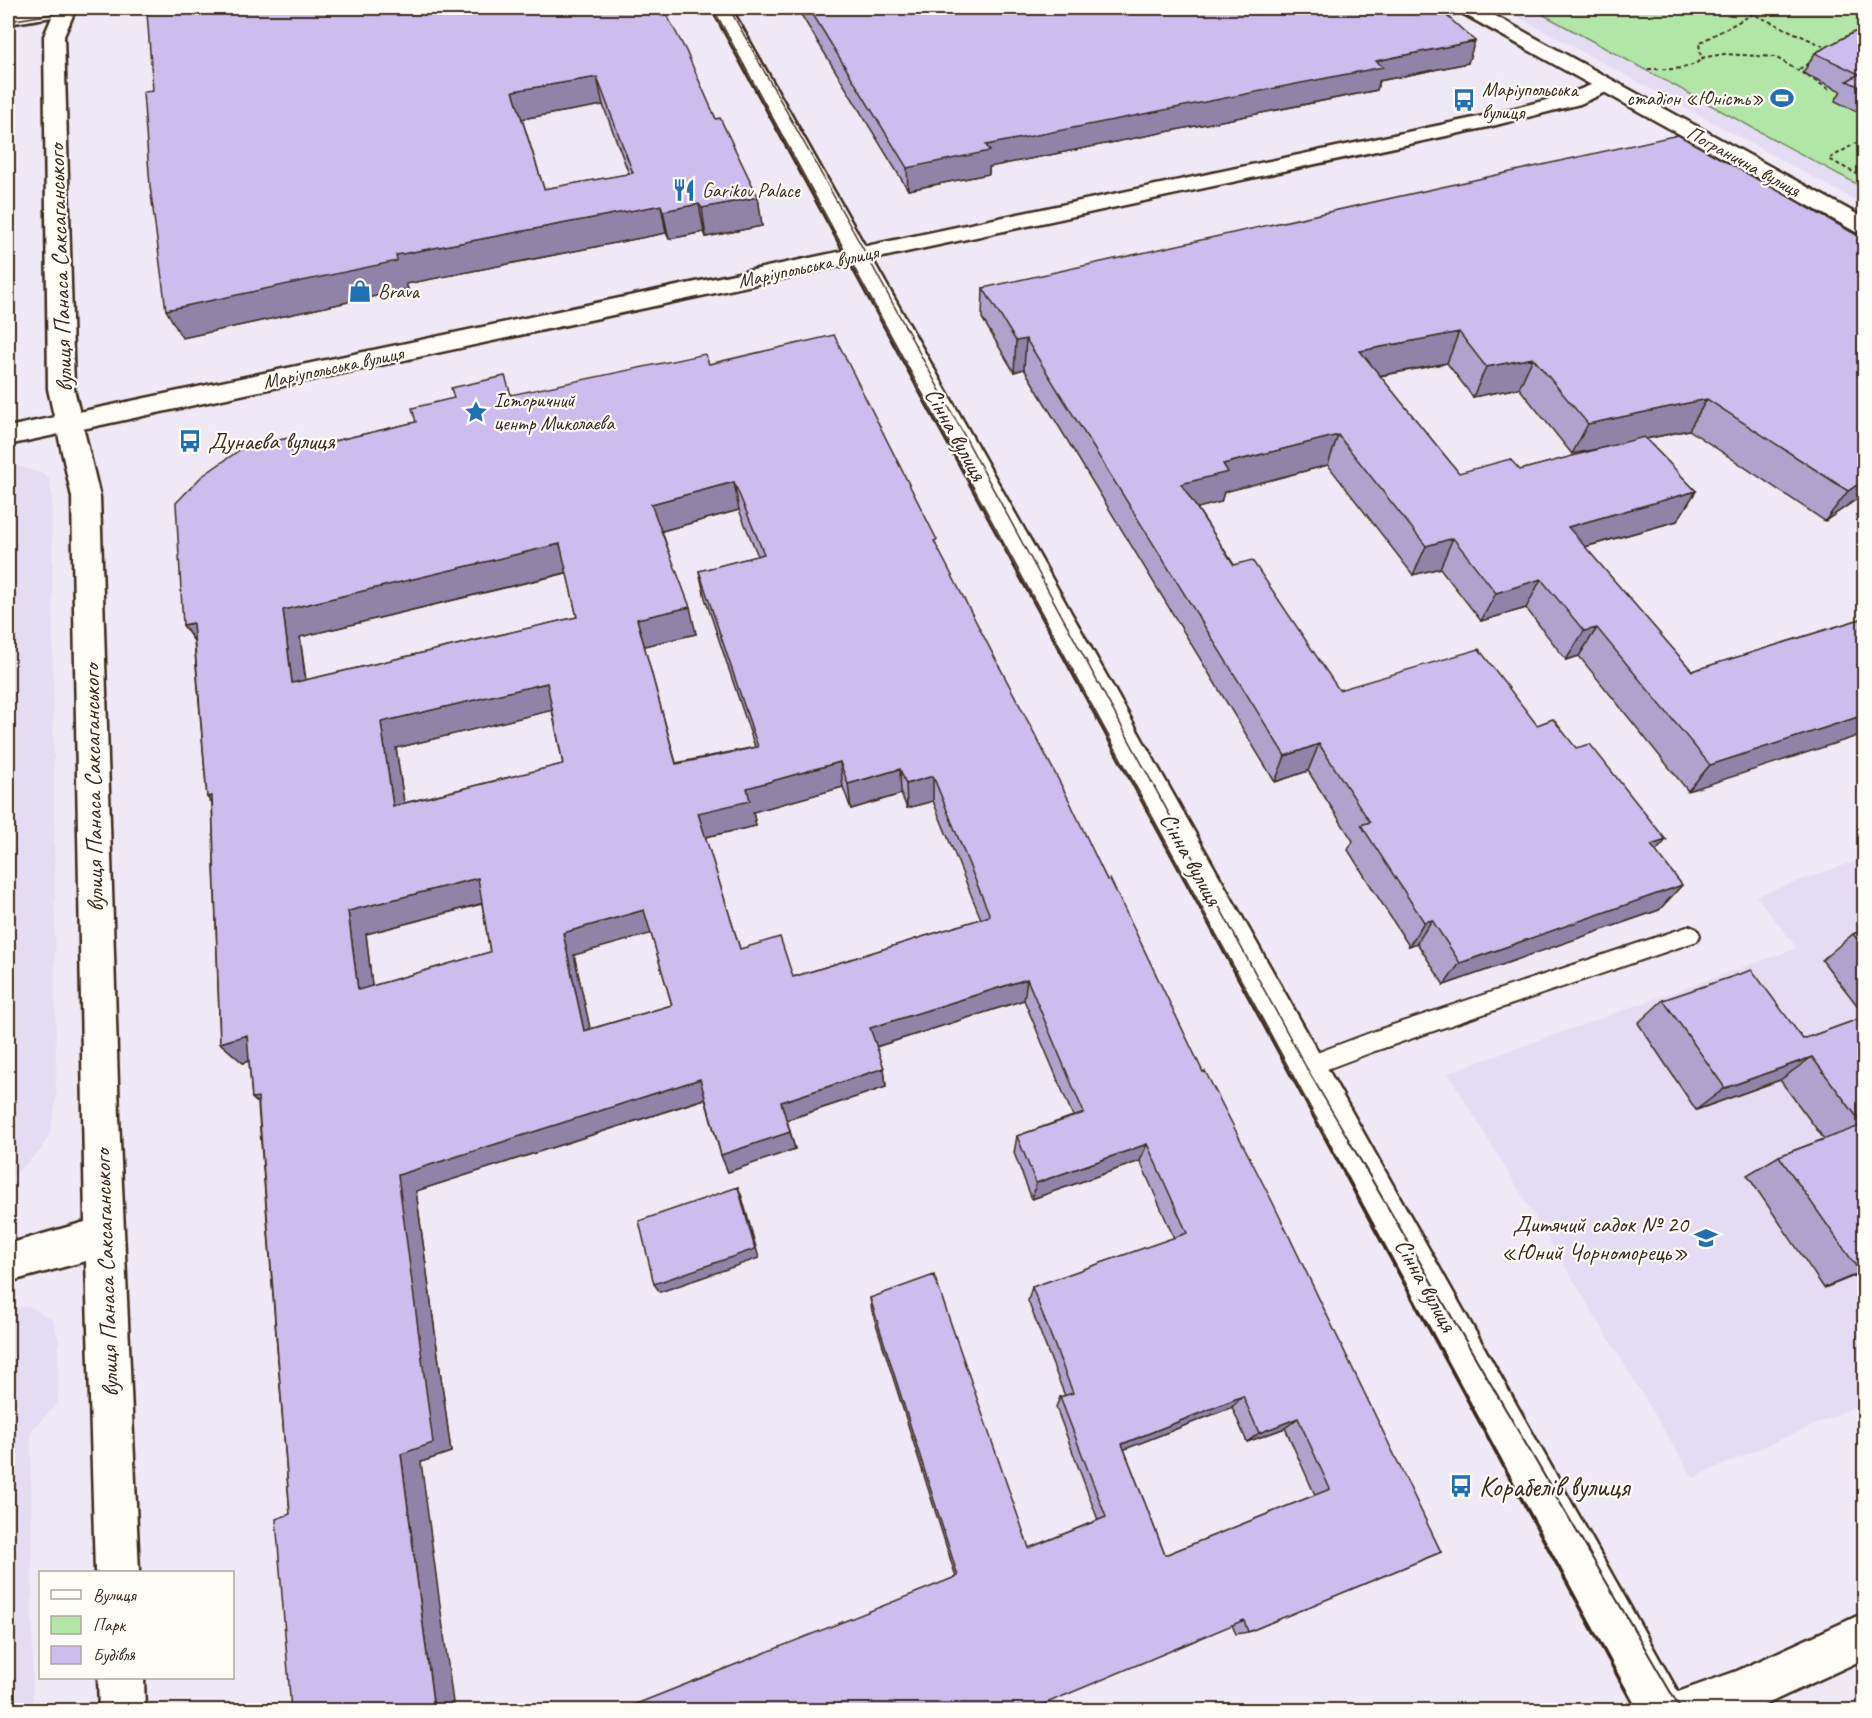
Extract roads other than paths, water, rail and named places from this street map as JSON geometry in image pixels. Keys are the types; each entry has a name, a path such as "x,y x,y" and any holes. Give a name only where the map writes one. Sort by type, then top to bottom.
{"street":[{"path":"8,18 67,8"},
{"name":"вулиця Панаса Саксаганського","path":"67,8 54,36 61,390 86,497 105,1236 117,1571"},
{"name":"Сінна вулиця","path":"721,8 1662,1710"},
{"name":"Погранична вулиця","path":"1467,8 1864,227"},
{"name":"Маріупольська вулиця","path":"8,436 1499,118 1573,100 1606,86"},
{"path":"8,1263 105,1236"},
{"path":"1690,1710 1743,1692 1864,1636"},
{"path":"121,1679 122,1710"}],"lane":[{"path":"1306,1067 1376,1041 1690,935"}],"tram line":[{"path":"8,21 92,8"},
{"path":"713,8 1328,1140"},
{"path":"729,8 866,254 1306,1067 1349,1140"},
{"path":"1327,1139 1637,1710"},
{"path":"1348,1139 1681,1710"}],"place":[{"name":"стадіон «Юність»","path":"1782,98"},
{"name":"Маріупольська вулиця","path":"1464,100"},
{"name":"Garikov Palace","path":"684,190"},
{"name":"Brava","path":"360,291"},
{"name":"Історичний центр Миколаєва","path":"476,412"},
{"name":"Дунаєва вулиця","path":"190,441"},
{"name":"Дитячий садок № 20 «Юний Чорноморець»","path":"1706,1238"},
{"name":"Корабелів вулиця","path":"1461,1486"}]}
